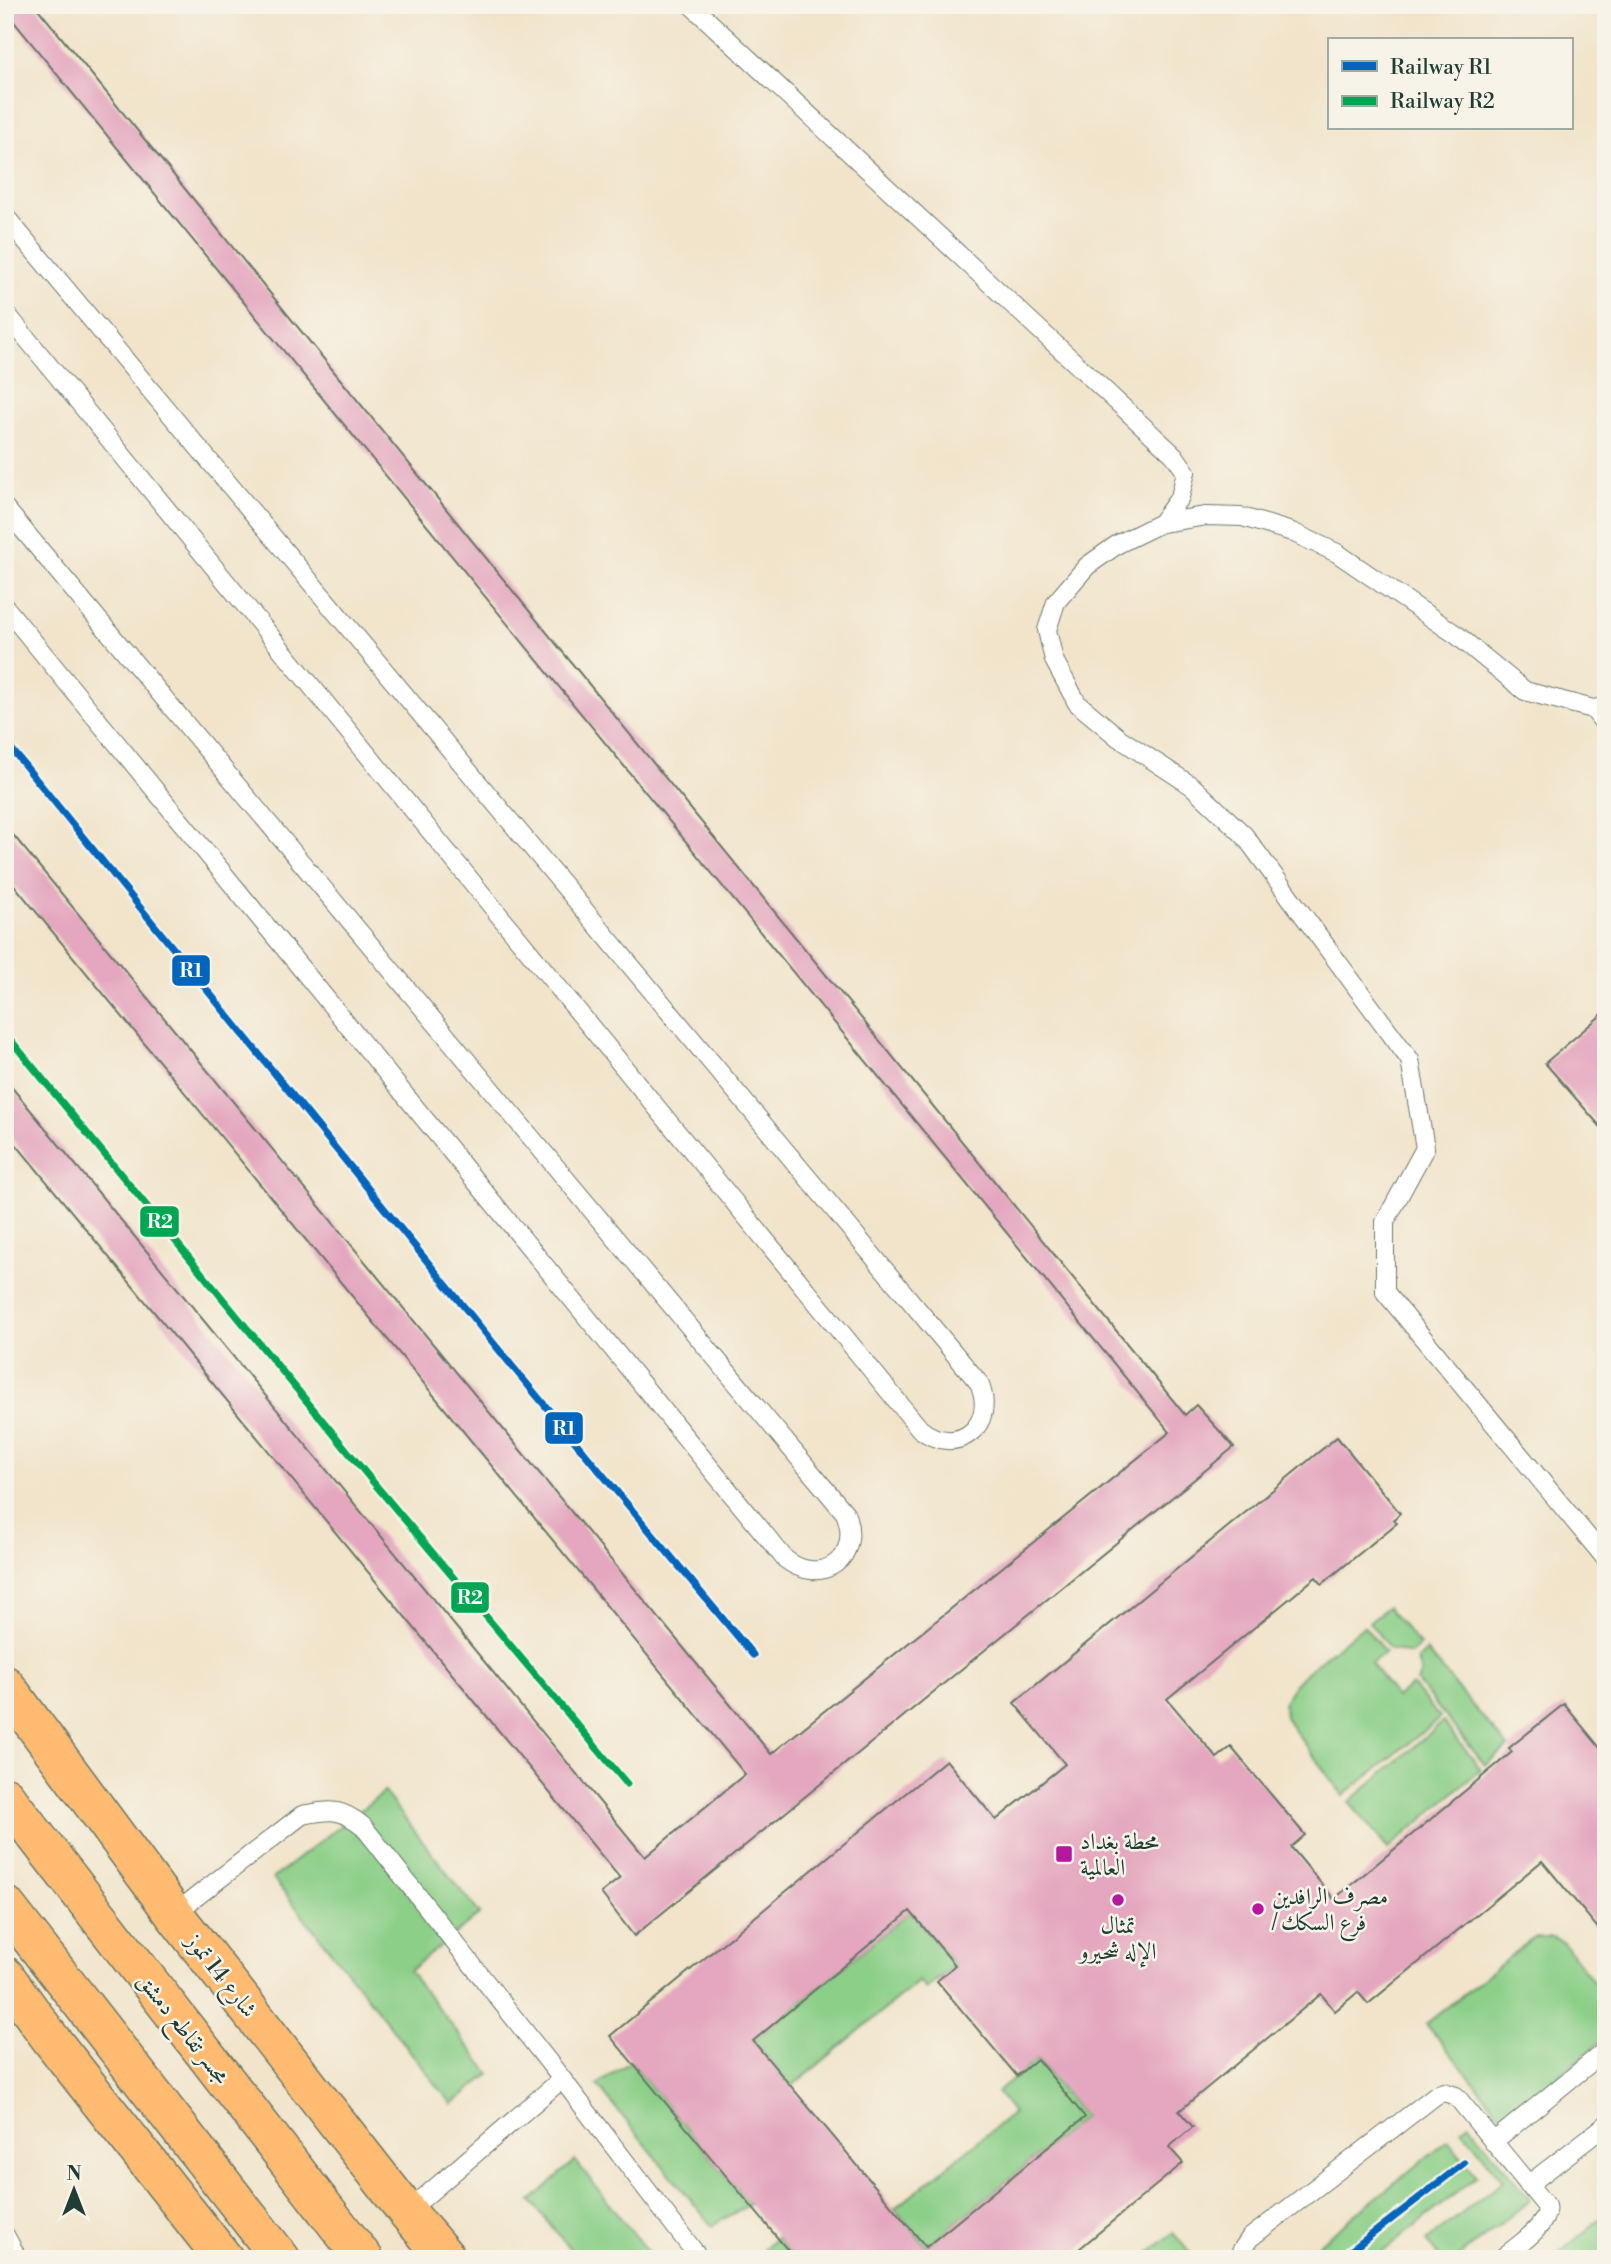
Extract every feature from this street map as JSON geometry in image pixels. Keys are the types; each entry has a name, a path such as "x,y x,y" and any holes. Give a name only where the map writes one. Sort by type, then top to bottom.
{"main road":[{"name":"شارع 14 تموز","path":"5,1685 174,1914 407,2212 447,2259"},
{"name":"مجسر تقاطع دمشق","path":"5,1796 364,2259"},
{"path":"5,1905 281,2259"},
{"path":"5,1976 50,2038 224,2259"}],"lane":[{"path":"691,5 1174,455 1186,472 1180,497 1161,523"},
{"path":"5,216 979,1383 984,1394 983,1417 968,1435 943,1441 930,1437 920,1429 5,312"},
{"path":"5,508 845,1513 850,1536 848,1547 833,1566 821,1571 808,1571 795,1567 785,1559 5,607"},
{"path":"1606,726 1599,708 1525,691 1458,636 1337,554 1292,532 1242,517 1206,516 1161,523 1118,544 1087,566 1056,602 1047,630 1054,660 1077,703 1119,738 1192,786 1244,835 1410,1060 1425,1149 1385,1222 1385,1292 1606,1559"},
{"path":"174,1914 302,1815 327,1811 347,1814 363,1826 700,2259"},
{"path":"1493,2142 1606,2050"},
{"path":"407,2212 562,2079"},
{"path":"1241,2259 1241,2251 1250,2238 1440,2093 1448,2092 1456,2096 1546,2206 1547,2217 1541,2225 1501,2259"},
{"path":"1528,2185 1606,2125"},
{"path":"5,2235 18,2259"}],"green space":[{"path":"1387,1607 1420,1645 1410,1654 1390,1649 1369,1622"},
{"path":"1364,1626 1385,1652 1371,1663 1396,1697 1412,1685 1440,1718 1343,1796 1285,1717 1284,1704 1301,1678"},
{"path":"1426,1651 1508,1747 1485,1765 1417,1682 1421,1673 1417,1660"},
{"path":"1443,1722 1481,1769 1388,1849 1349,1802"},
{"path":"384,1792 480,1914 409,1971 490,2074 452,2104 273,1878"},
{"path":"910,1911 955,1965 926,1989 919,1981 791,2087 753,2041"},
{"path":"1535,1937 1552,1937 1563,1942 1606,1998 1606,2037 1508,2117 1500,2114 1426,2024"},
{"path":"1037,2059 1085,2117 926,2247 895,2209 1013,2113 997,2092"},
{"path":"631,2061 750,2204 712,2226 597,2085"},
{"path":"1469,2123 1530,2200 1456,2259 1441,2259 1427,2241 1503,2181 1462,2129"},
{"path":"1448,2140 1477,2176 1374,2259 1300,2259"},
{"path":"575,2160 653,2259 578,2259 531,2201"},
{"path":"1606,2214 1606,2259 1552,2259"},
{"path":"1173,2233 1195,2259 1142,2259"},
{"path":"777,2237 795,2259 755,2259"}],"building":[{"path":"5,5 35,5 1185,1415 1196,1405 1234,1447 634,1936 601,1893 620,1878 5,1131 5,1079 645,1857 745,1774 5,874 5,825 771,1754 1170,1432 5,11"},
{"path":"1606,1011 1606,1133 1545,1063"},
{"name":"محطة بغداد العالمية","path":"1337,1437 1400,1513 1394,1519 1397,1523 1322,1584 1316,1577 1167,1699 1217,1758 1231,1747 1305,1835 1291,1847 1334,1899 1512,1752 1509,1748 1564,1704 1606,1755 1606,1938 1542,1861 1368,2004 1358,1992 1335,2011 1321,1994 1179,2111 1193,2127 1169,2147 1183,2163 1067,2259 795,2259 610,2036 946,1760 996,1820 1065,1764 1014,1703","holes":["910,1911 955,1965 937,1981 1017,2076 1037,2059 1085,2117 926,2247 753,2041"]}],"rail line":[{"name":"R1","path":"5,741 512,1366 753,1655"},
{"name":"R2","path":"5,1033 368,1476 627,1784"},
{"name":"R1","path":"1340,2259 1464,2163"}],"place":[{"name":"محطة بغداد العالمية","path":"1064,1854"},
{"name":"تمثال الإله شحيرو","path":"1118,1900"},
{"name":"مصرف الرافدين / فرع السكك","path":"1258,1909"}]}
